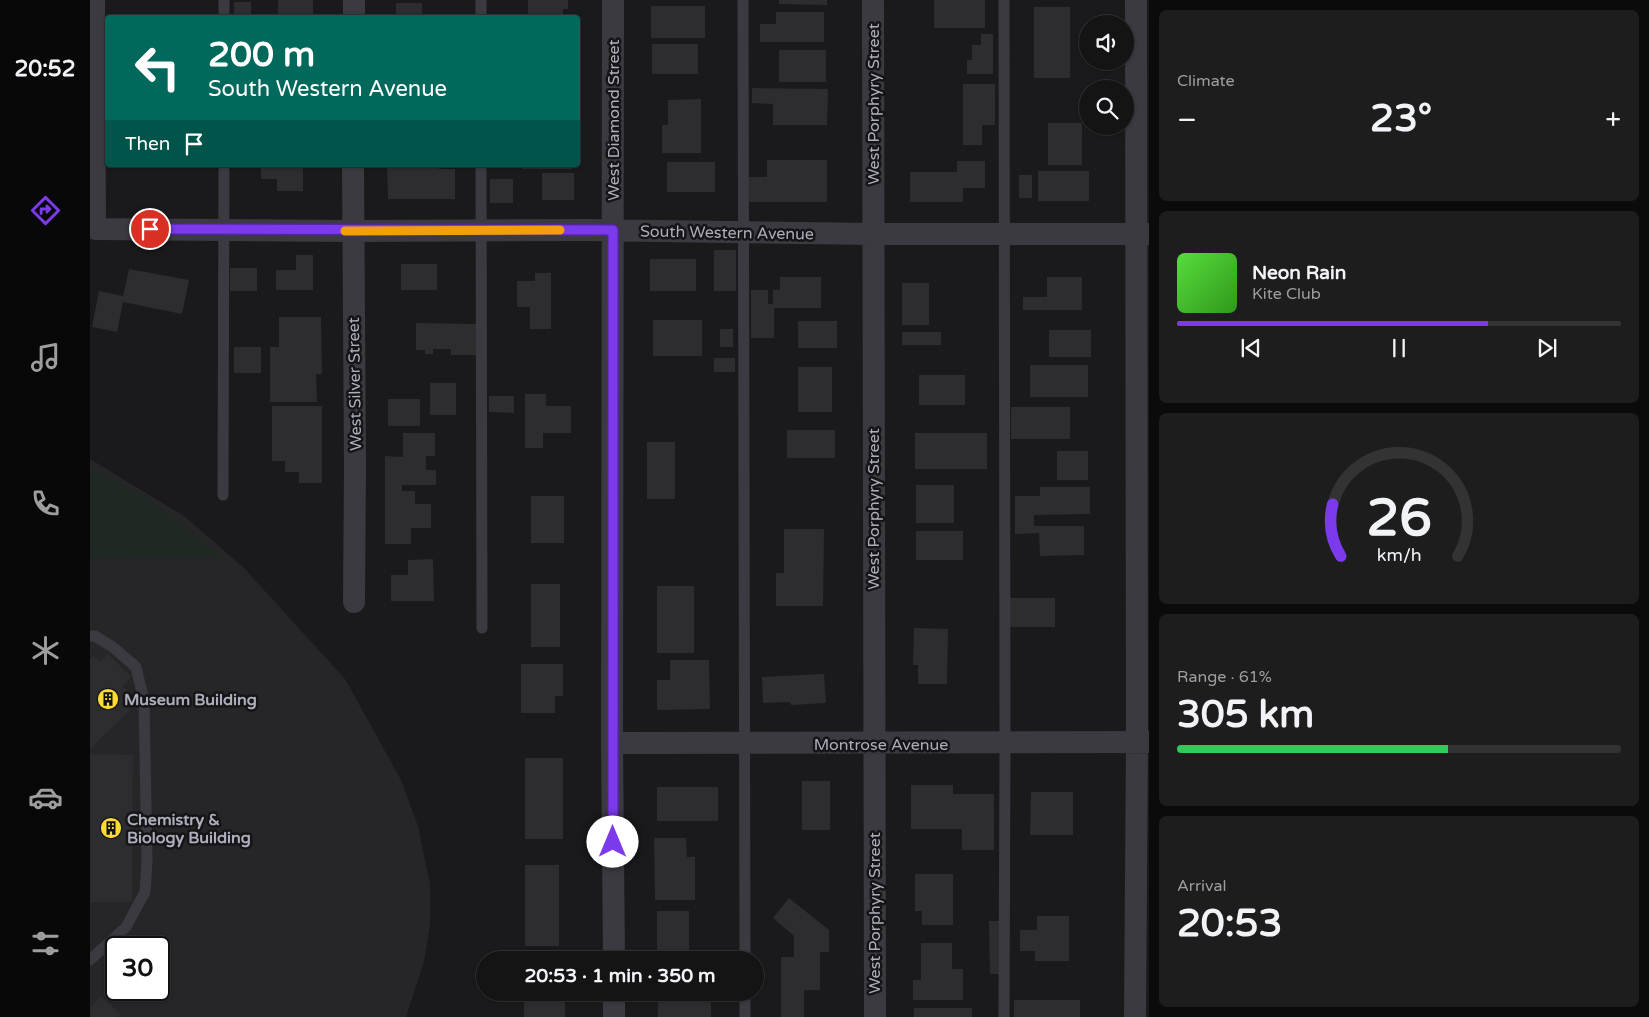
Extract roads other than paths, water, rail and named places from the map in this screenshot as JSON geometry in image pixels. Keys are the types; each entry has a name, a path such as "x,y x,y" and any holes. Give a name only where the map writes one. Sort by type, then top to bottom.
{"street":[{"name":"South Western Avenue","path":"94,0 94,229 1143,234"},
{"path":"354,0 354,15"},
{"name":"West Diamond Street","path":"613,0 612,744 614,951"},
{"name":"West Porphyry Street","path":"873,0 875,1017"},
{"path":"1135,1017 1143,742 1143,234 1136,0"},
{"name":"West Silver Street","path":"353,167 354,602"},
{"name":"Montrose Avenue","path":"612,744 1143,742"},
{"path":"614,1001 614,1017"}],"lane":[{"path":"224,0 224,15"},
{"path":"481,0 481,15"},
{"path":"742,0 745,951"},
{"path":"1004,0 1003,234 1006,743 1004,1017"},
{"path":"223,495 224,167"},
{"path":"481,167 482,628"},
{"path":"90,636 95,636 114,648 136,667 144,701 147,862 145,892 126,927 90,960"},
{"path":"745,1001 745,1017"}],"place":[{"name":"Museum Building","path":"108,699"},
{"name":"Chemistry & Biology Building","path":"111,828"}]}
